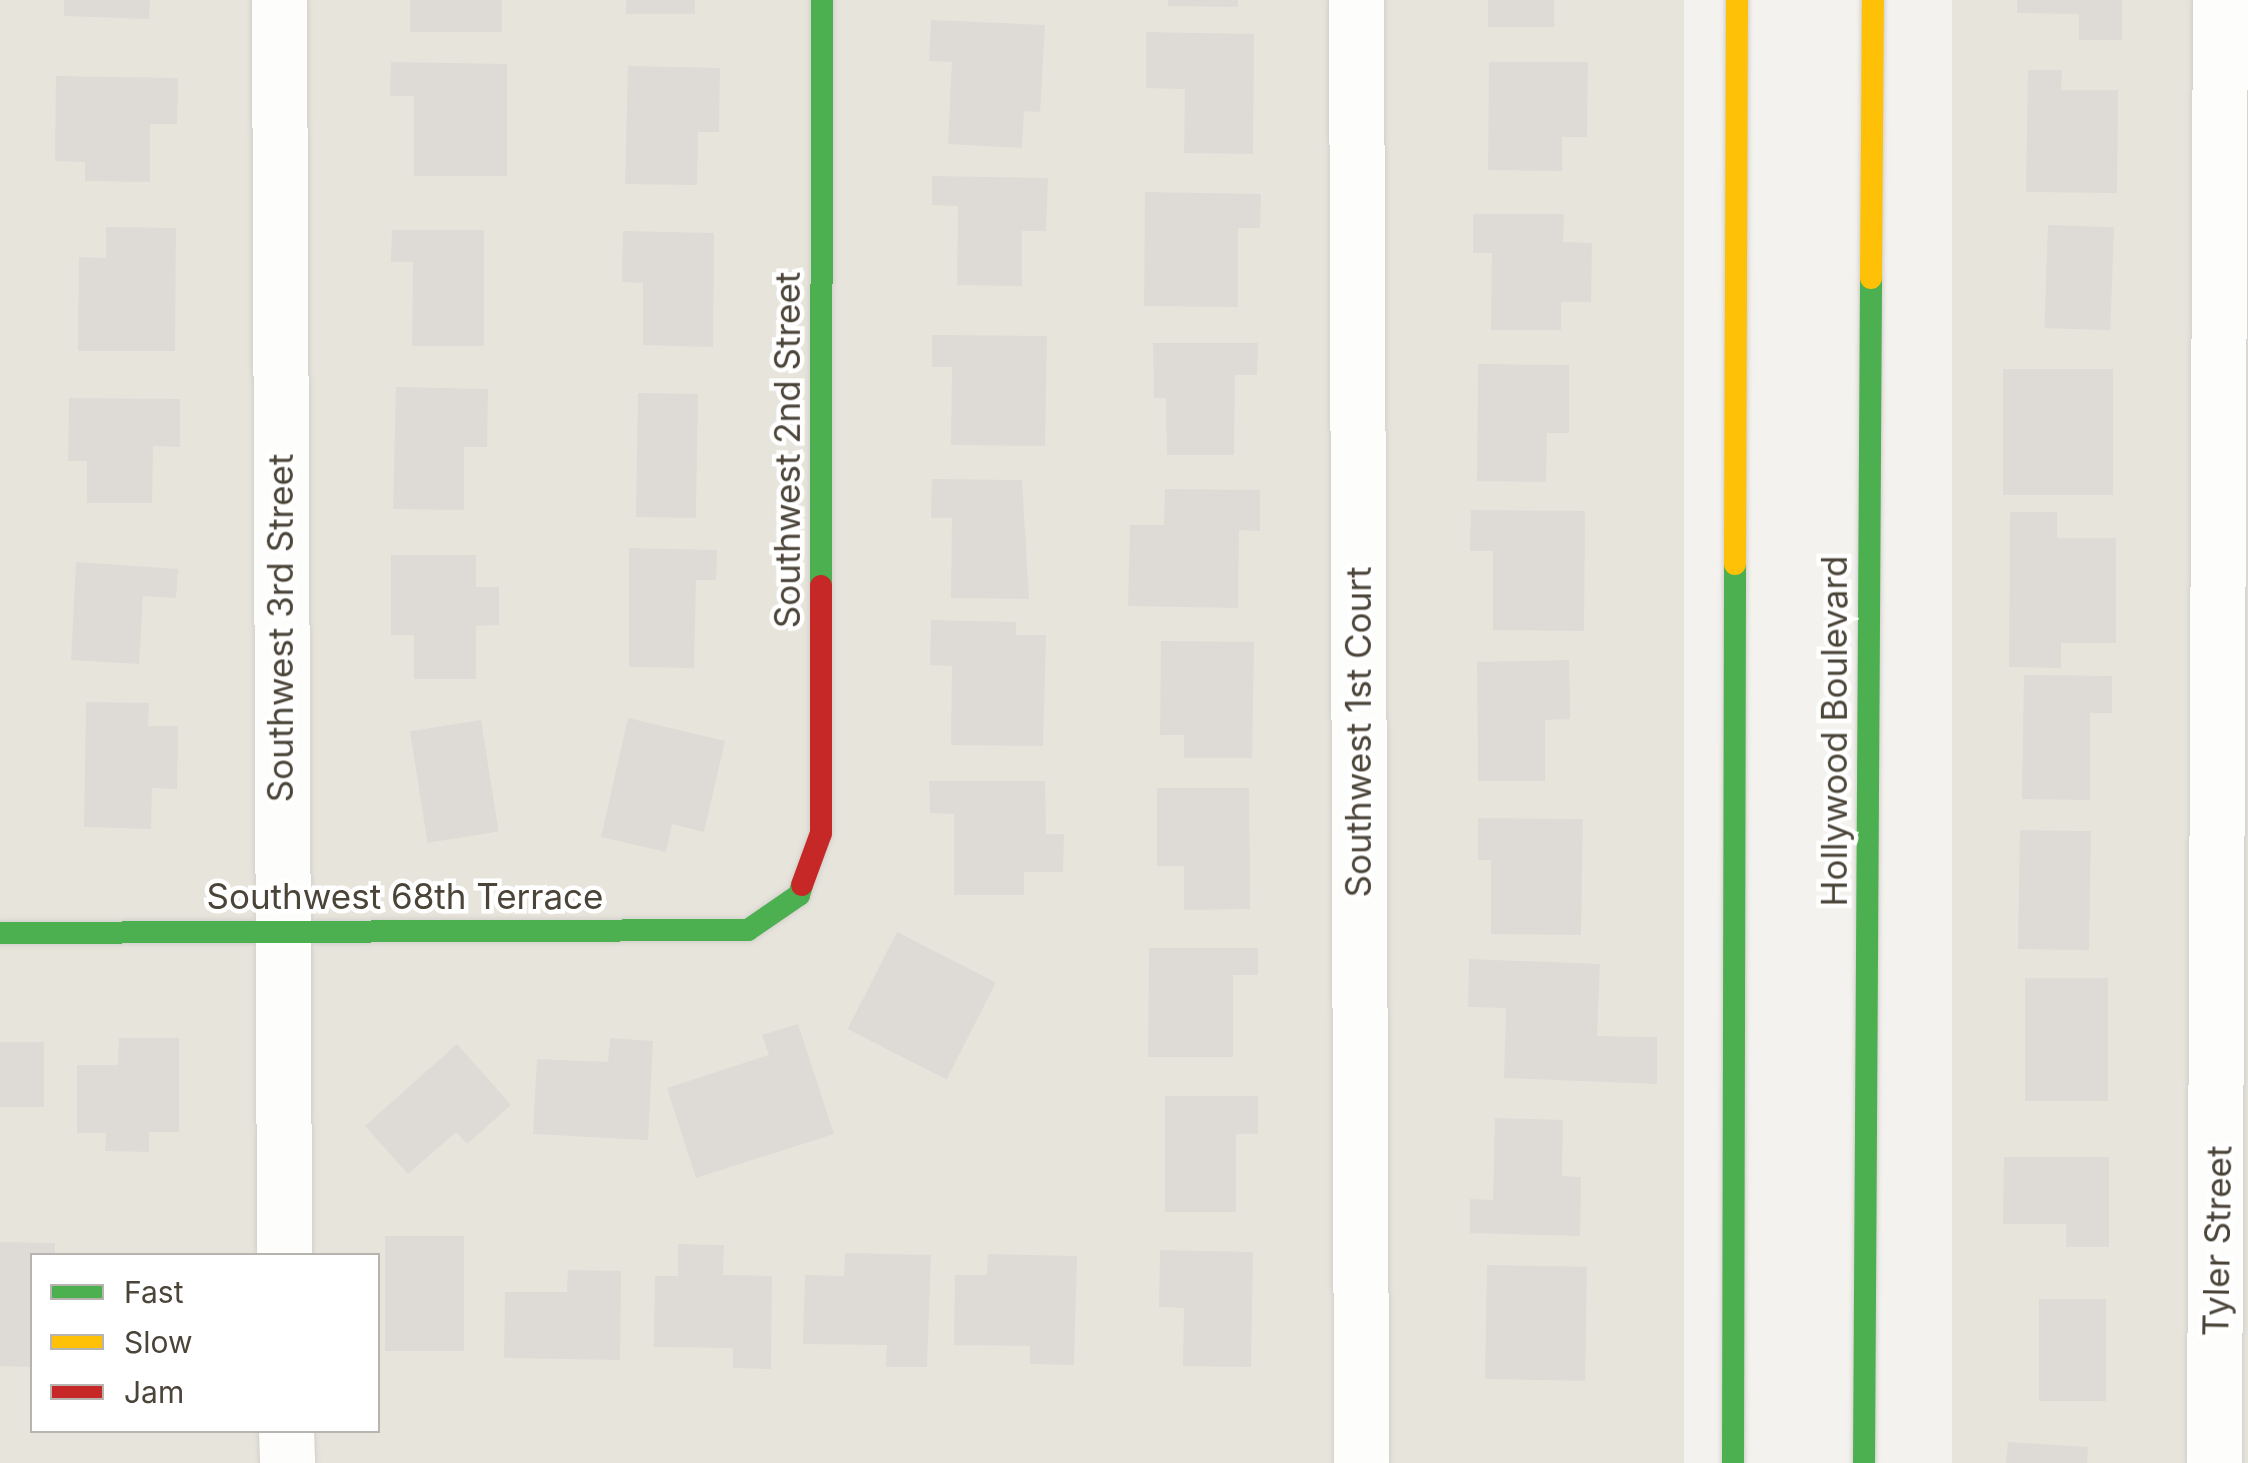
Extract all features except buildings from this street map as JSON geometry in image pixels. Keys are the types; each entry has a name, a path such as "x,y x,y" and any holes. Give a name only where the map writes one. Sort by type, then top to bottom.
{"main road":[{"name":"Southwest 2nd Street","path":"799,896 821,833 822,0"},
{"path":"1733,1463 1737,0"},
{"name":"Hollywood Boulevard","path":"1864,1463 1873,0"},
{"name":"Southwest 68th Terrace","path":"0,932 748,930 799,896"}],"street":[{"name":"Southwest 3rd Street","path":"279,0 284,1253"},
{"name":"Southwest 1st Court","path":"1356,0 1361,1463"},
{"name":"Tyler Street","path":"2214,1463 2234,1024 2234,481 2220,0"},
{"path":"286,1433 286,1463"}],"shaded area":[{"path":"0,0 1684,0 1684,1463 0,1463"},
{"path":"1952,0 2248,0 2248,1463 1952,1463"}],"traffic: fast":[{"path":"821,586 822,0"},
{"path":"1864,1463 1871,278"},
{"path":"1733,1463 1735,564"},
{"path":"0,933 748,930 799,895 802,885"}],"traffic: slow":[{"path":"1735,564 1737,0"},
{"path":"1871,278 1873,0"}],"traffic: jam":[{"path":"802,885 821,833 821,586"}]}
